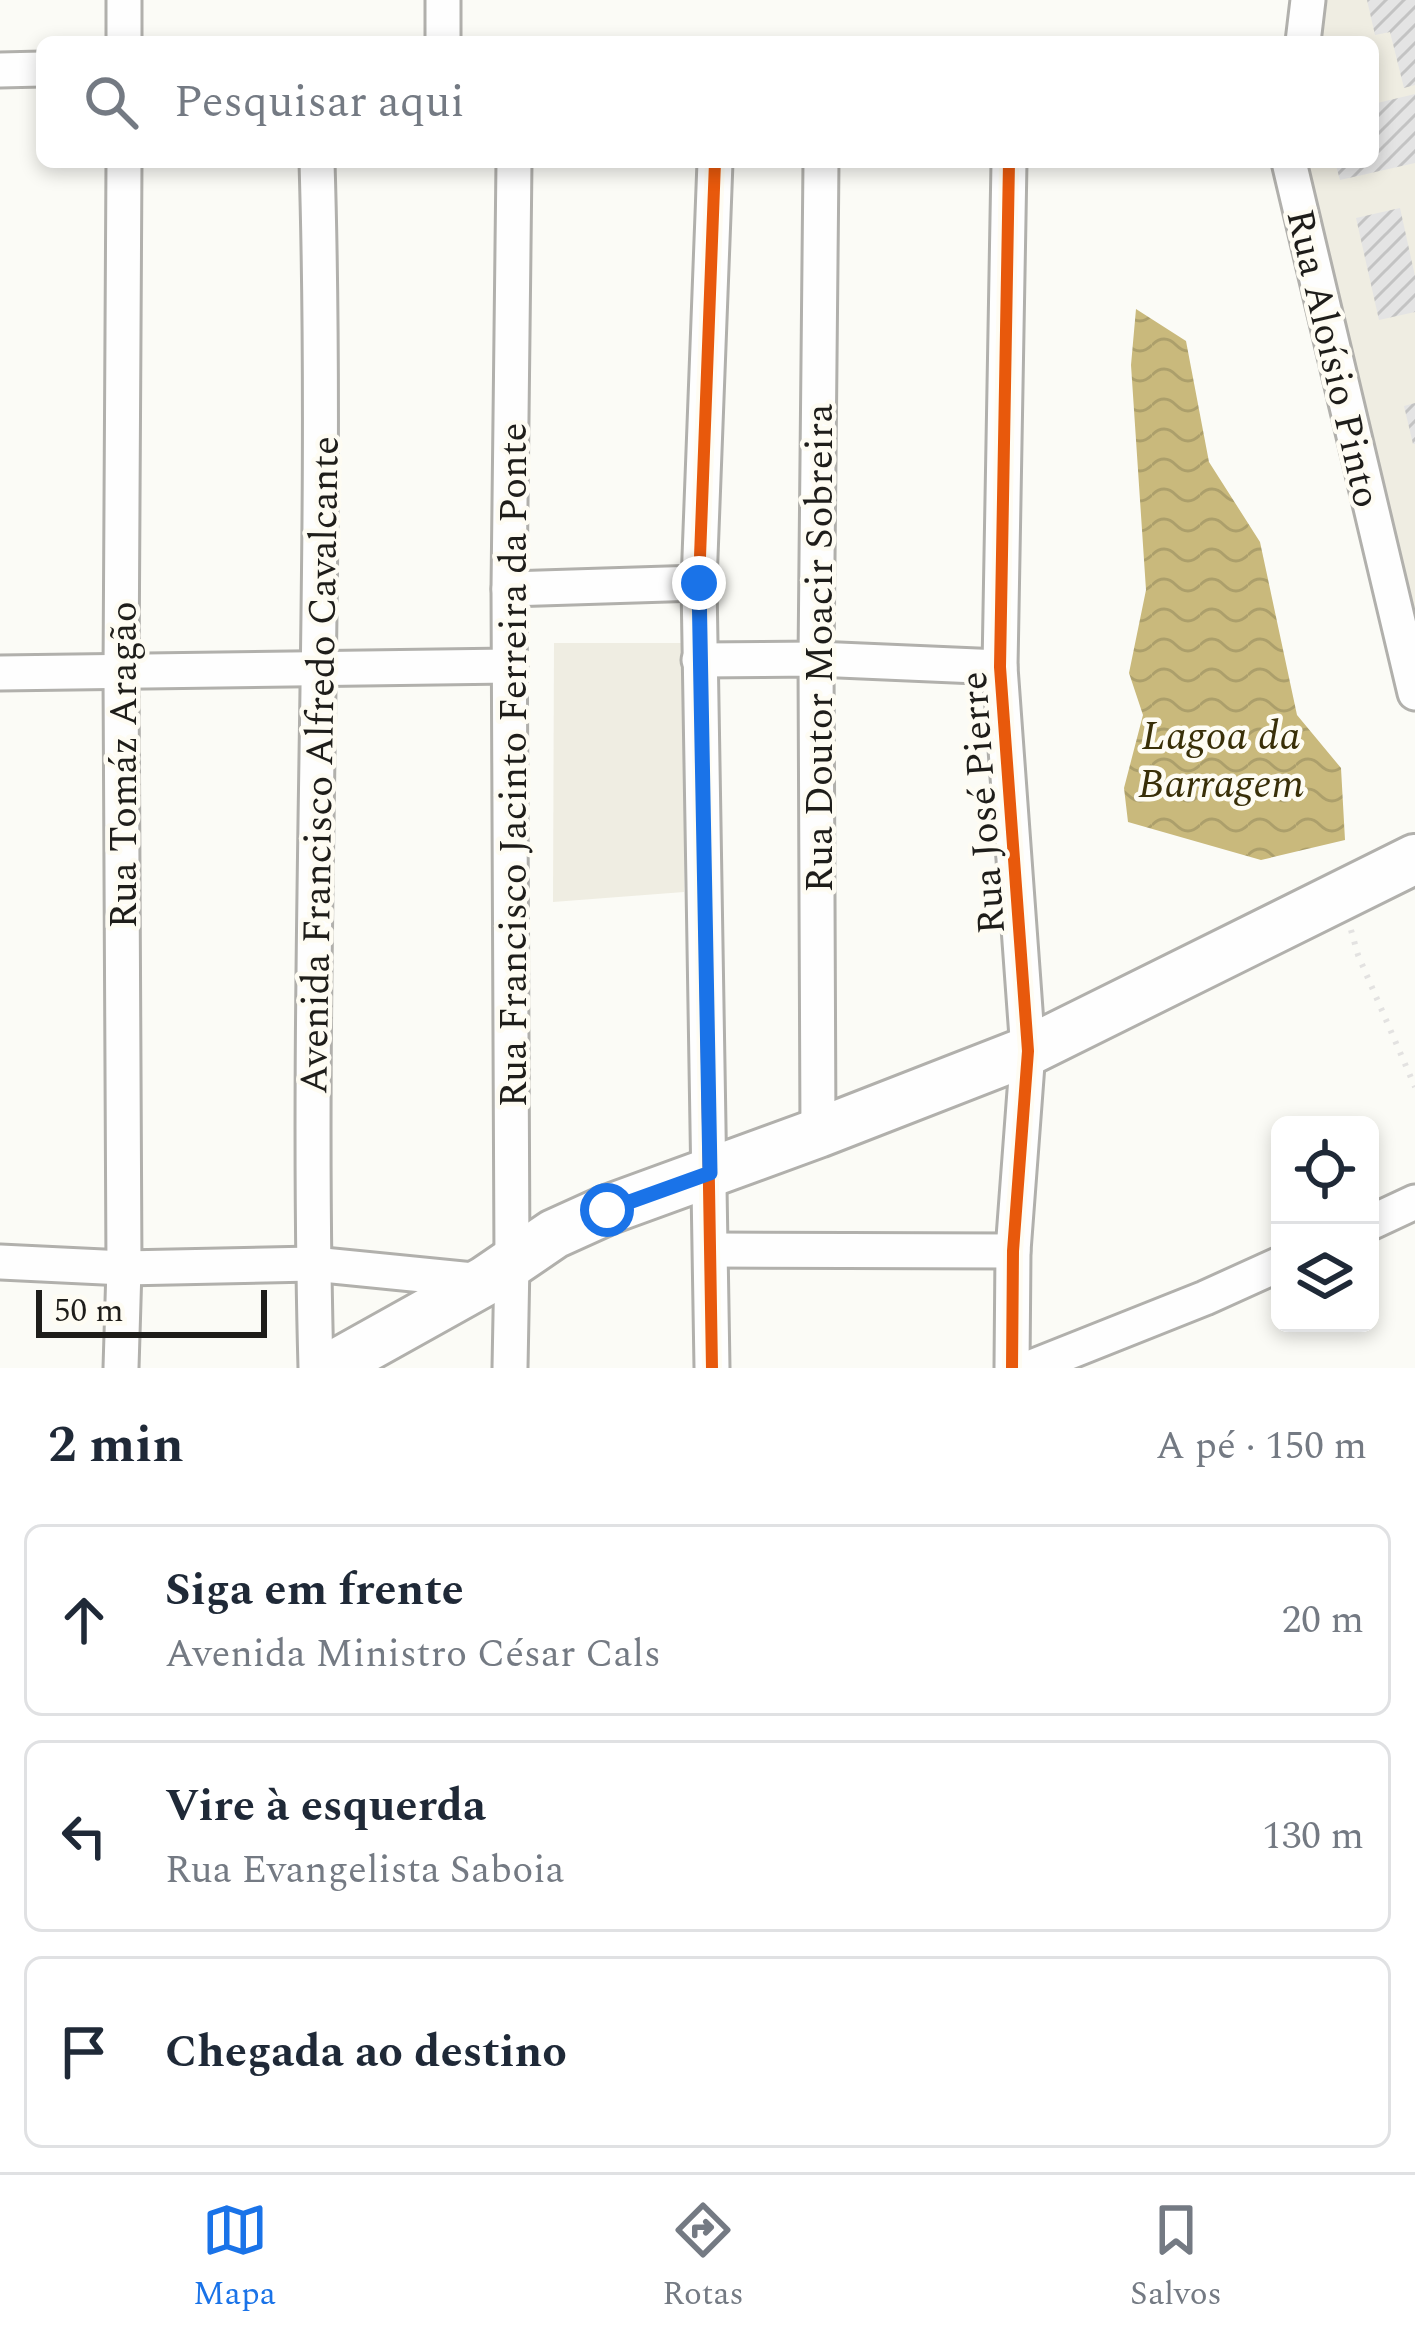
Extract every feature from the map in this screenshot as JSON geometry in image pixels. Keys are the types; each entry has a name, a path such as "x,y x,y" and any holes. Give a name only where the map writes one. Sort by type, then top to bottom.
{"main road":[{"path":"329,1368 554,1234 1028,1051 1415,860"}],"street":[{"path":"124,0 124,36"},
{"path":"442,36 443,0"},
{"path":"1304,36 1308,0"},
{"path":"0,70 36,69"},
{"name":"Rua Tomáz Aragão","path":"121,1368 124,168"},
{"name":"Avenida Francisco Alfredo Cavalcante","path":"316,1368 314,967 322,340 317,168"},
{"name":"Rua Francisco Jacinto Ferreira da Ponte","path":"510,1368 498,1271 514,168"},
{"path":"712,1368 699,583 715,168"},
{"name":"Rua Doutor Moacir Sobreira","path":"818,1133 821,168"},
{"name":"Rua José Pierre","path":"1009,168 1000,667 1028,1051 1013,1251 1012,1368"},
{"name":"Rua Aloísio Pinto","path":"1290,168 1415,693"},
{"path":"509,589 699,583"},
{"path":"699,661 816,659 1000,667"},
{"path":"0,674 510,666"},
{"path":"1379,1220 1413,1208"},
{"path":"712,1250 1013,1251"},
{"path":"0,1262 124,1268 314,1264 498,1271"},
{"path":"1029,1368 1271,1268"}],"path":[{"path":"1358,955 1415,1087"}],"shaded area":[{"path":"1315,0 1415,0 1415,649 1305,168 1379,168 1379,36 1311,36"},
{"path":"554,643 686,643 684,892 553,902"}],"water":[{"name":"Lagoa da Barragem","path":"1136,309 1186,341 1209,462 1260,542 1297,715 1341,768 1345,840 1261,860 1128,822 1124,788 1143,715 1129,673 1146,590 1131,365"}],"building":[{"path":"1367,0 1415,0 1415,85 1404,88 1390,32 1375,35"},
{"path":"1415,94 1415,163 1340,180 1337,168 1379,168 1379,103"},
{"path":"1400,208 1415,276 1415,312 1379,320 1356,218"},
{"path":"1415,403 1415,444 1413,444 1404,406"}],"cycle path":[{"path":"712,1368 699,583 715,168"},
{"path":"1009,168 1000,667 1028,1051 1013,1251 1012,1368"}],"route":[{"path":"607,1210 710,1173 699,583"}]}
